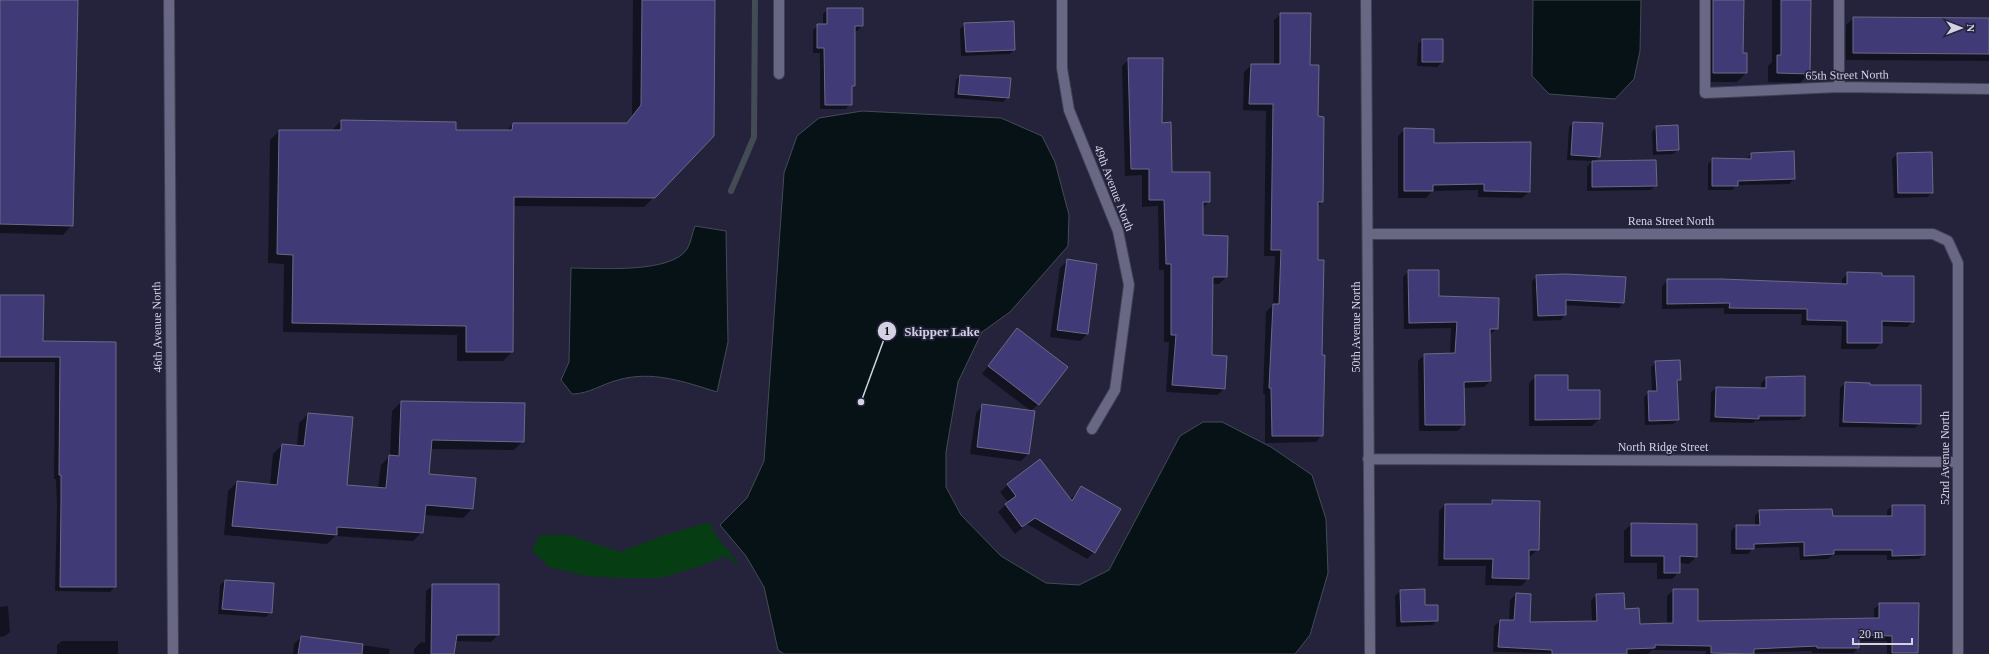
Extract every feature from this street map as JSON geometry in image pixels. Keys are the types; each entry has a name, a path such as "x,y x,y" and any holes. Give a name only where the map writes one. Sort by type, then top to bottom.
{"street":[{"name":"46th Avenue North","path":"169,0 173,654"},
{"path":"779,0 779,74"},
{"name":"49th Avenue North","path":"1062,0 1062,68 1069,110 1118,231 1129,285 1115,390 1092,429"},
{"name":"50th Avenue North","path":"1366,0 1369,234 1368,459 1370,654"},
{"name":"65th Street North","path":"1704,0 1705,93 1839,87 1989,89"},
{"path":"1839,0 1839,87"},
{"name":"Rena Street North","path":"1369,234 1933,234 1948,241 1958,263"},
{"name":"52nd Avenue North","path":"1958,263 1958,654"},
{"name":"North Ridge Street","path":"1368,459 1958,462"}],"green space":[{"path":"702,524 712,524 712,530 741,567 725,556 694,568 660,578 586,576 549,567 532,550 540,535 569,535 620,552 668,534"}],"shaded area":[{"path":"1533,0 1641,0 1640,51 1634,79 1615,99 1549,94 1532,76"},
{"path":"862,111 1001,118 1042,136 1055,162 1069,215 1068,246 1010,312 982,332 958,382 946,452 946,487 961,515 1001,556 1046,583 1079,585 1109,570 1180,436 1203,422 1222,422 1271,447 1312,475 1326,519 1328,573 1310,635 1295,654 784,654 778,650 764,587 746,556 720,525 747,498 764,461 784,173 797,136 819,118"},
{"path":"695,226 726,231 728,342 717,392 668,378 643,376 618,380 590,391 572,394 561,380 569,362 571,268 615,269 666,263 679,257 687,249"}],"building":[{"path":"0,0 78,0 73,226 0,224"},
{"path":"642,0 715,0 714,136 655,198 514,197 513,352 466,352 466,326 292,323 293,255 277,254 279,130 341,130 341,120 456,122 456,130 512,130 513,123 627,123 641,105"},
{"path":"1713,0 1744,0 1743,53 1747,53 1747,73 1713,73"},
{"path":"1781,0 1811,0 1810,74 1777,73 1777,55 1781,55"},
{"path":"827,8 863,8 863,26 855,26 855,86 852,86 852,105 825,105 824,48 817,48 817,24 827,24"},
{"path":"1280,13 1311,13 1310,65 1319,65 1318,116 1324,117 1323,202 1318,202 1318,260 1324,260 1322,355 1325,355 1323,436 1272,436 1271,388 1269,388 1273,304 1279,304 1281,250 1271,250 1273,104 1249,104 1251,64 1280,64"},
{"path":"1853,17 1989,18 1989,54 1853,53"},
{"path":"1014,21 1015,50 966,52 964,23"},
{"path":"1422,39 1443,39 1443,62 1422,62"},
{"path":"1128,58 1163,58 1162,123 1171,122 1172,172 1210,172 1210,202 1203,202 1203,235 1228,236 1227,277 1213,277 1212,355 1227,356 1225,389 1172,385 1176,335 1171,335 1171,264 1166,264 1164,200 1149,200 1149,169 1131,169"},
{"path":"960,75 1011,78 1009,98 958,94"},
{"path":"1573,122 1603,123 1600,157 1571,155"},
{"path":"1678,125 1679,150 1657,151 1656,126"},
{"path":"1404,128 1434,129 1434,143 1531,142 1530,192 1484,191 1484,184 1433,185 1433,191 1404,191"},
{"path":"1794,151 1795,179 1738,181 1738,186 1712,186 1712,158 1751,159 1751,153"},
{"path":"1932,152 1933,193 1898,193 1897,153"},
{"path":"1656,160 1657,186 1592,187 1592,161"},
{"path":"1067,259 1097,264 1088,334 1057,330"},
{"path":"1408,270 1439,270 1439,296 1499,298 1498,329 1490,329 1491,381 1464,382 1465,425 1425,425 1424,354 1455,353 1457,322 1409,323"},
{"path":"1847,272 1882,273 1882,276 1914,276 1914,322 1882,321 1882,343 1847,343 1847,321 1807,320 1807,309 1729,308 1730,303 1667,304 1667,279 1722,279 1847,284"},
{"path":"1565,274 1626,277 1624,303 1566,300 1566,315 1538,316 1536,275"},
{"path":"0,295 44,295 43,341 116,342 116,587 60,587 60,357 0,357"},
{"path":"1017,328 1068,367 1039,405 988,366"},
{"path":"1680,360 1681,380 1677,380 1679,420 1649,421 1648,391 1657,391 1655,361"},
{"path":"1535,375 1568,375 1568,390 1600,390 1600,419 1535,420"},
{"path":"1805,376 1805,416 1759,416 1759,419 1715,417 1716,387 1766,388 1766,377"},
{"path":"1845,382 1870,383 1870,385 1921,385 1921,424 1843,422"},
{"path":"401,401 525,403 524,442 432,440 429,474 476,478 473,509 426,505 423,533 337,527 337,535 232,526 237,481 277,485 282,444 304,446 308,413 353,417 347,485 386,488 389,455 399,456"},
{"path":"982,404 1035,411 1029,454 977,447"},
{"path":"1040,459 1072,501 1081,486 1121,509 1095,553 1035,518 1022,527 1005,504 1016,496 1007,484"},
{"path":"1492,500 1540,501 1539,550 1529,550 1529,579 1492,578 1493,559 1444,559 1445,504 1492,504"},
{"path":"1892,505 1925,505 1925,555 1892,556 1892,550 1834,550 1834,554 1804,556 1804,542 1754,544 1754,549 1736,549 1736,525 1760,525 1759,510 1832,509 1833,516 1892,516"},
{"path":"1631,523 1697,524 1697,557 1680,556 1680,573 1664,573 1664,556 1631,556"},
{"path":"225,580 274,583 272,613 222,609"},
{"path":"432,584 499,584 499,635 457,635 454,654 431,654"},
{"path":"1425,589 1425,605 1438,605 1438,621 1401,622 1400,590"},
{"path":"1673,589 1698,589 1698,621 1879,618 1879,603 1919,603 1918,653 1892,653 1892,636 1859,635 1859,648 1817,648 1817,646 1754,649 1754,654 1711,653 1711,646 1655,645 1655,648 1627,649 1627,654 1552,654 1552,650 1498,647 1500,620 1514,620 1516,593 1531,594 1530,622 1597,621 1596,594 1624,593 1625,609 1639,608 1640,624 1673,623"},
{"path":"301,636 363,644 362,654 298,654"}],"waterway":[{"path":"731,191 754,137 755,0"}],"place":[{"name":"Skipper Lake","path":"861,402"}]}
